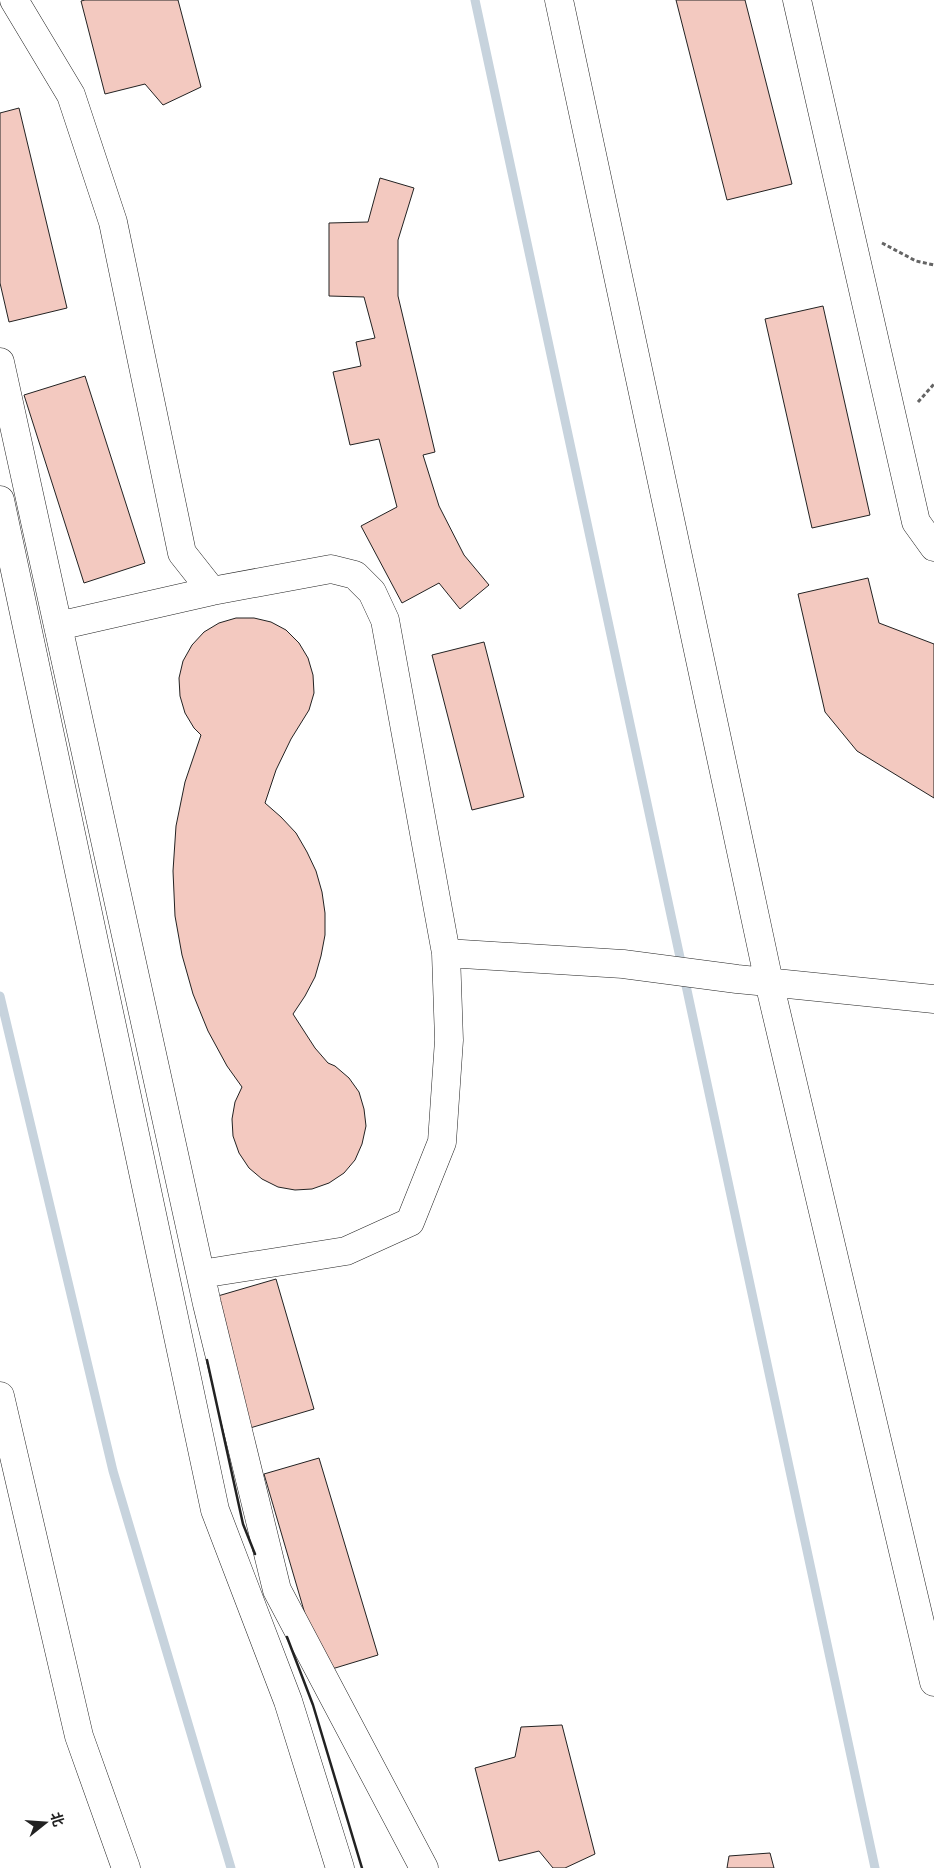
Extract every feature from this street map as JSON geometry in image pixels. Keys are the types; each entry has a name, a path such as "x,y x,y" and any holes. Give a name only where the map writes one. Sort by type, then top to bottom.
{"street":[{"path":"14,0 71,95 113,222 182,553 212,590"},
{"path":"559,0 770,982 934,1682"},
{"path":"797,0 916,522 934,547"},
{"path":"0,362 201,1274 277,1590 424,1868"},
{"path":"0,500 215,1510 288,1701 340,1868"},
{"path":"58,626 212,590 331,569 355,575 372,592 385,620 446,953 449,1040 442,1142 410,1222 346,1252 201,1274"},
{"path":"446,953 624,964 737,979 934,998"},
{"path":"0,1396 79,1736 126,1868"}],"path":[{"path":"878,241 916,261 934,265"}],"building":[{"path":"178,0 201,87 163,105 145,84 105,94 81,1"},
{"path":"676,0 745,0 792,184 727,200"},
{"path":"19,108 67,308 9,322 0,283 0,113"},
{"path":"380,178 414,188 398,240 398,296 435,452 423,455 439,506 464,555 489,585 460,609 439,583 402,603 361,526 397,507 379,439 350,445 333,372 361,366 356,342 375,338 364,297 329,296 329,223 368,222"},
{"path":"823,306 870,515 812,528 765,319"},
{"path":"85,376 145,563 84,583 24,395"},
{"path":"868,578 879,623 934,644 934,798 857,751 825,712 798,594"},
{"path":"236,618 254,618 271,622 286,630 299,643 308,658 313,675 314,693 309,710 291,739 276,770 265,803 296,833 307,852 316,871 325,913 325,935 315,977 293,1014 315,1048 328,1063 335,1066 349,1078 359,1092 366,1126 362,1144 355,1160 344,1173 329,1183 312,1189 295,1190 278,1187 262,1179 249,1168 239,1153 233,1136 232,1119 235,1102 242,1087 227,1066 208,1031 193,994 182,955 175,916 173,871 176,826 185,782 201,735 194,728 185,713 180,696 179,678 183,661 192,645 204,632 219,623"},
{"path":"484,642 524,797 472,810 432,655"},
{"path":"276,1279 314,1409 250,1428 211,1298"},
{"path":"319,1458 378,1655 322,1672 264,1474"},
{"path":"562,1725 595,1854 565,1868 553,1868 539,1851 499,1861 475,1768 515,1757 521,1727"},
{"path":"770,1853 774,1868 727,1868 729,1856"}],"waterway":[{"path":"475,0 875,1868"},
{"path":"0,996 113,1471 231,1868"}],"wall":[{"path":"207,1360 243,1524 255,1554"},
{"path":"287,1637 313,1705 362,1868"}]}
